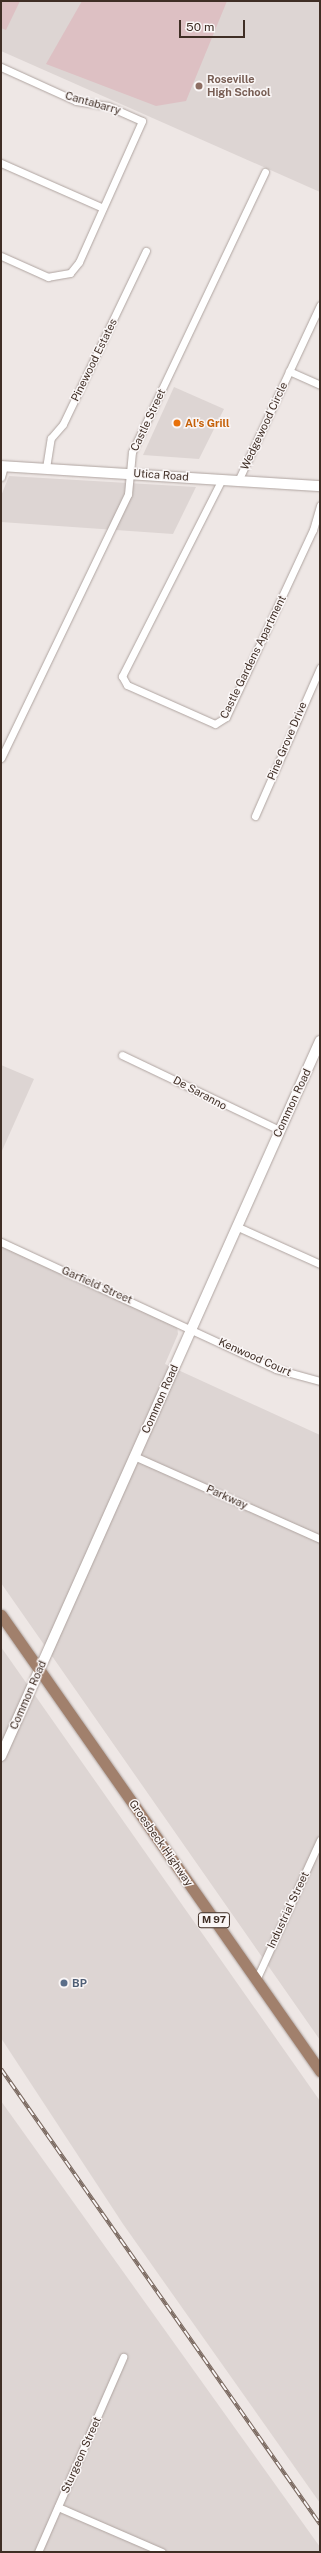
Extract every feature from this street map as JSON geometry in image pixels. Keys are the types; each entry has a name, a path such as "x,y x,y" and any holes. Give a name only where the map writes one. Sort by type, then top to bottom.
{"main road":[{"name":"Groesbeck Highway","path":"1,1615 320,2071"}],"street":[{"name":"Cantabarry","path":"1,67 76,101 108,106 142,121 103,208"},
{"path":"1,163 103,208 70,273 48,277 1,256"},
{"name":"Castle Street","path":"1,758 128,494 132,452 265,172"},
{"name":"Pinewood Estates","path":"46,468 51,438 63,424 146,251"},
{"name":"Wedgewood Circle","path":"238,481 320,305"},
{"name":"Wedgewood Circle","path":"289,371 320,385"},
{"path":"1,477 2,466"},
{"name":"Utica Road","path":"2,466 130,472 221,480 320,486"},
{"name":"Castle Gardens Apartment","path":"221,480 122,676 127,685 215,724 226,717 311,535 320,505"},
{"name":"Pine Grove Drive","path":"255,816 320,668"},
{"name":"Common Road","path":"1,1756 320,1041"},
{"name":"De Saranno","path":"122,1055 279,1130"},
{"path":"238,1227 320,1264"},
{"name":"Garfield Street","path":"1,1242 192,1328"},
{"name":"Kenwood Court","path":"192,1328 276,1369 320,1381"},
{"name":"Parkway","path":"134,1456 320,1539"},
{"name":"Industrial Street","path":"256,1980 320,1840"},
{"name":"Sturgeon Street","path":"38,2552 123,2357"},
{"path":"58,2507 162,2552"}],"shaded area":[{"name":"Roseville High School","path":"1,1 320,1 320,192 1,51"},
{"path":"1,1 20,1 6,30 1,28"},
{"path":"82,1 227,1 186,101 156,106 46,64"},
{"path":"174,387 224,409 199,459 143,455"},
{"path":"9,476 196,487 173,534 1,522 1,496"},
{"path":"1,1065 34,1079 1,1153"},
{"path":"1,1246 177,1326 178,1334 165,1364 320,1435 320,2040 1,1583"},
{"path":"1,1647 320,2101 320,2503 123,2224 1,2038"},
{"path":"1,2101 320,2547 320,2552 1,2552"}],"railway":[{"path":"1,2069 320,2524"}],"place":[{"name":"Roseville High School","path":"199,86"},
{"name":"Al's Grill","path":"177,423"},
{"name":"BP","path":"64,1983"}]}
